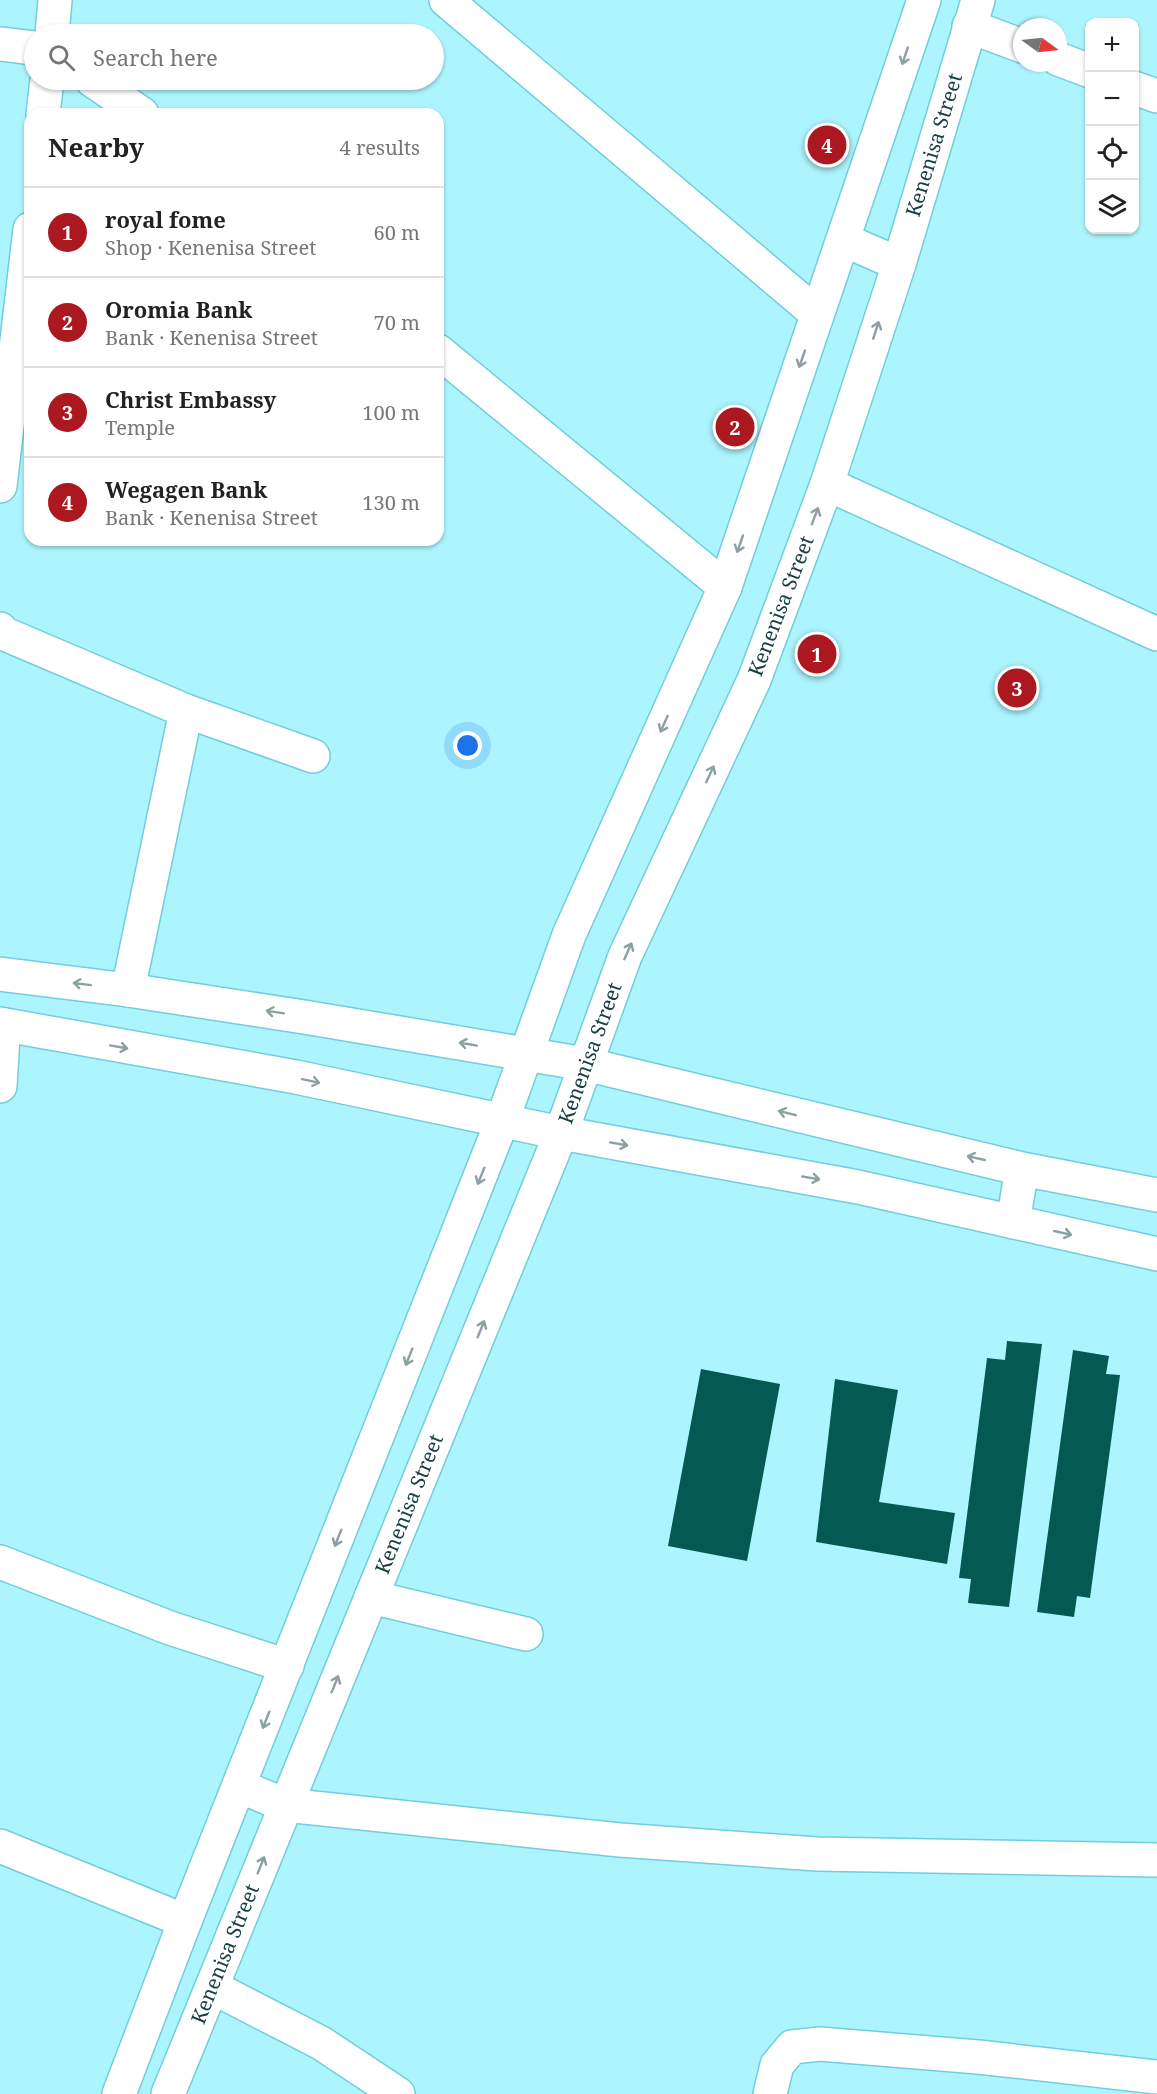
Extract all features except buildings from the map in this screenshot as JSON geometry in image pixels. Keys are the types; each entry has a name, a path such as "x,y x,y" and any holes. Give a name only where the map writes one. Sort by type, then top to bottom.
{"main road":[{"path":"53,24 55,0"},
{"path":"446,0 817,314"},
{"path":"119,2094 185,1921 502,1121 569,935 725,587 844,240 919,2"},
{"path":"974,13 1013,40"},
{"name":"Kenenisa Street","path":"168,2094 561,1133 626,956 753,680 827,484 899,264 974,13"},
{"path":"0,44 24,47"},
{"path":"1067,62 1085,69"},
{"path":"44,108 46,90"},
{"path":"107,90 133,108"},
{"path":"1139,90 1157,96"},
{"path":"844,240 899,264"},
{"path":"0,486 24,280"},
{"path":"444,356 725,587"},
{"path":"827,484 1157,634"},
{"path":"0,629 4,634 186,711 313,756"},
{"path":"128,990 186,711"},
{"path":"0,951 23,960 34,979"},
{"path":"0,974 128,990 585,1064 1022,1169 1157,1195"},
{"path":"0,1086 7,1032 296,1077 561,1133 858,1187 1157,1254"},
{"path":"1013,1222 1022,1169"},
{"path":"0,1563 170,1628 287,1666"},
{"path":"371,1597 526,1634"},
{"path":"239,1786 285,1805 620,1840 817,1854 1157,1860"},
{"path":"0,1846 185,1921"},
{"path":"212,1987 321,2043 398,2094"},
{"path":"770,2094 777,2065 792,2047 820,2044 978,2057 1157,2077"}],"place":[{"name":"Wegagen Bank","path":"827,145"},
{"name":"Oromia Bank","path":"735,427"},
{"name":"royal fome","path":"817,654"},
{"name":"Christ Embassy","path":"1017,688"}]}
